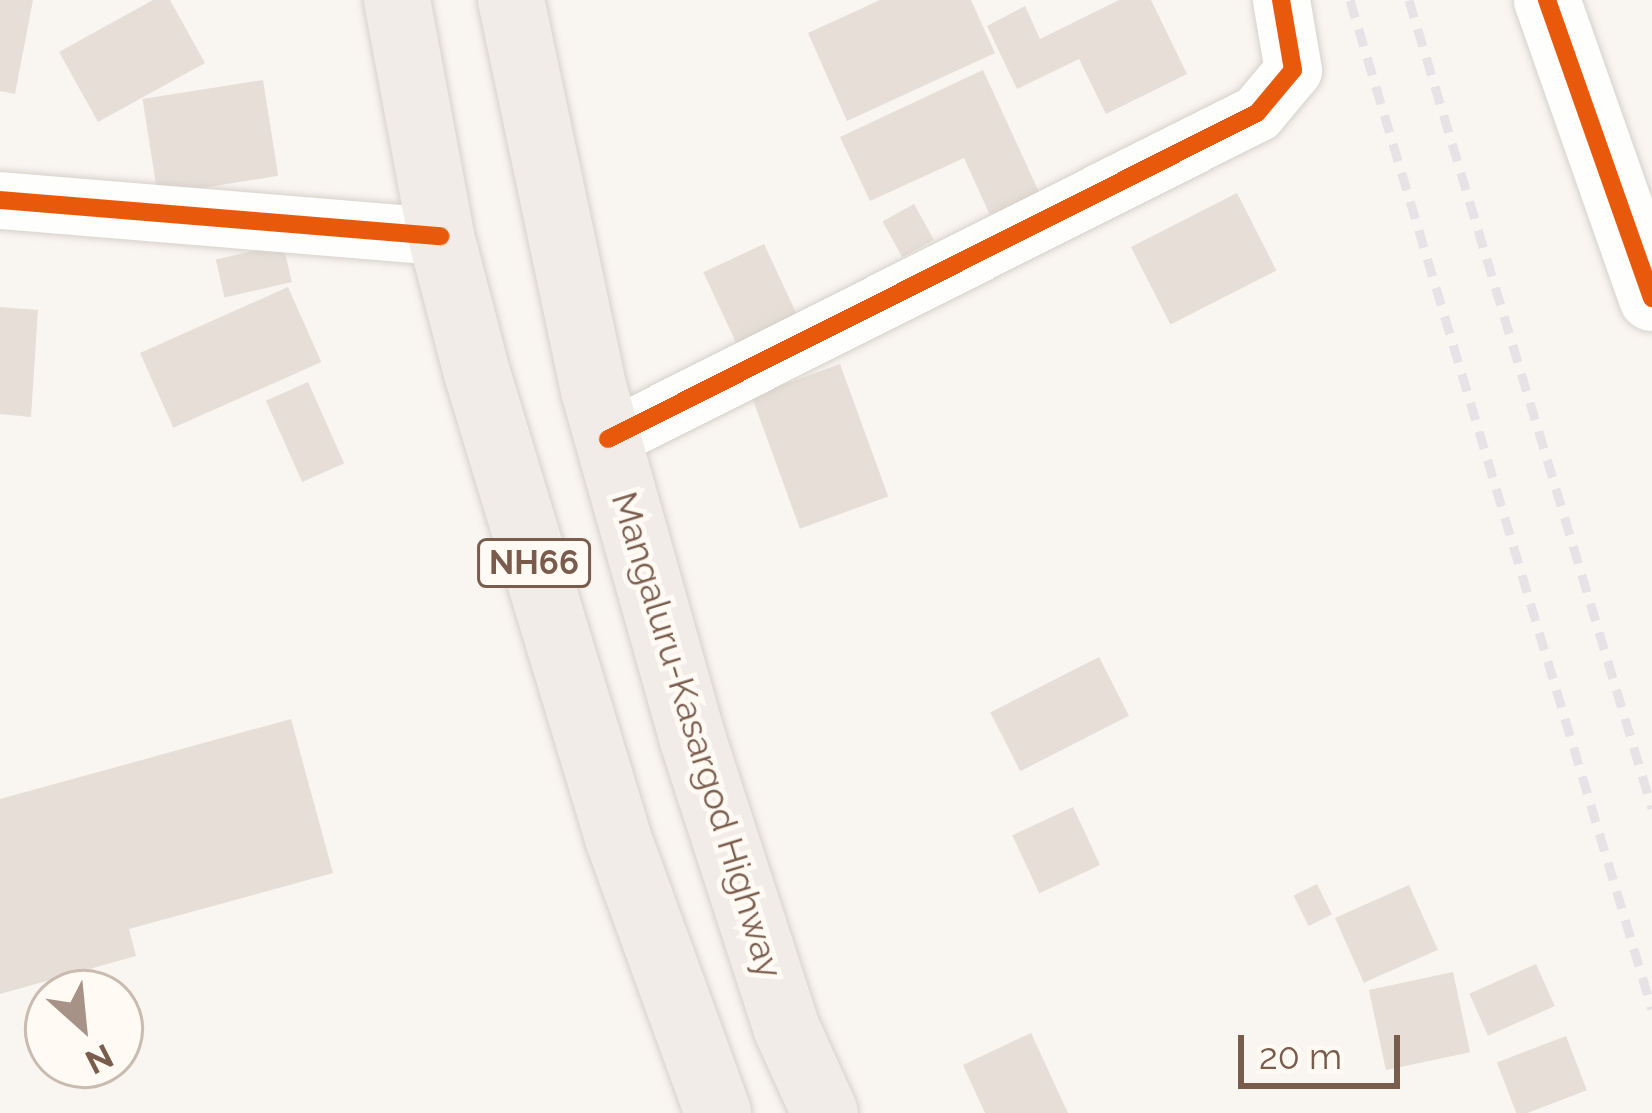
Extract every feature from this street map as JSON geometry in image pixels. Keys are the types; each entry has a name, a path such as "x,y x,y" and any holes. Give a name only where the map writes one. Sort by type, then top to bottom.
{"highway":[{"name":"NH66","path":"398,0 441,236 617,835 718,1113"},
{"name":"Mangaluru-Kasargod Highway","path":"511,0 608,440 700,762 786,1027 825,1113"}],"street":[{"path":"608,440 1257,113 1293,70 1281,0"},
{"path":"1546,0 1652,298"},
{"path":"0,200 441,236"}],"building":[{"path":"0,0 33,0 15,94 0,91"},
{"path":"153,0 170,0 205,63 98,122 59,52"},
{"path":"880,0 971,0 995,53 847,121 808,33"},
{"path":"1119,0 1151,0 1187,74 1106,114 1079,59 1017,89 987,26 1025,6 1040,39"},
{"path":"983,70 1039,192 990,215 964,158 870,201 840,137"},
{"path":"263,80 278,176 158,195 143,99"},
{"path":"1237,193 1276,271 1170,325 1131,247"},
{"path":"914,204 934,240 902,257 883,221"},
{"path":"283,244 292,282 225,298 216,260"},
{"path":"764,244 804,330 743,358 703,272"},
{"path":"288,287 321,362 173,428 140,353"},
{"path":"0,307 38,310 31,417 0,414"},
{"path":"840,364 888,496 800,529 752,396"},
{"path":"308,382 344,463 302,482 266,401"},
{"path":"1099,657 1129,716 1020,771 990,712"},
{"path":"291,719 333,873 129,929 136,956 89,969 24,969 24,987 0,994 0,799"},
{"path":"1073,807 1100,865 1039,893 1012,835"},
{"path":"1317,884 1332,915 1309,926 1294,895"},
{"path":"1409,885 1438,950 1364,983 1335,918"},
{"path":"1536,964 1555,1006 1488,1036 1469,994"},
{"path":"1453,972 1470,1052 1386,1070 1369,990"},
{"path":"1031,1033 1068,1113 985,1113 963,1065"},
{"path":"1566,1036 1587,1090 1516,1113 1497,1063"}],"railway":[{"path":"1350,0 1652,1009"},
{"path":"1409,0 1652,808"}],"cycle path":[{"path":"608,439 1257,113 1293,70 1281,0"},
{"path":"1547,0 1652,298"},
{"path":"0,200 441,236"}]}
